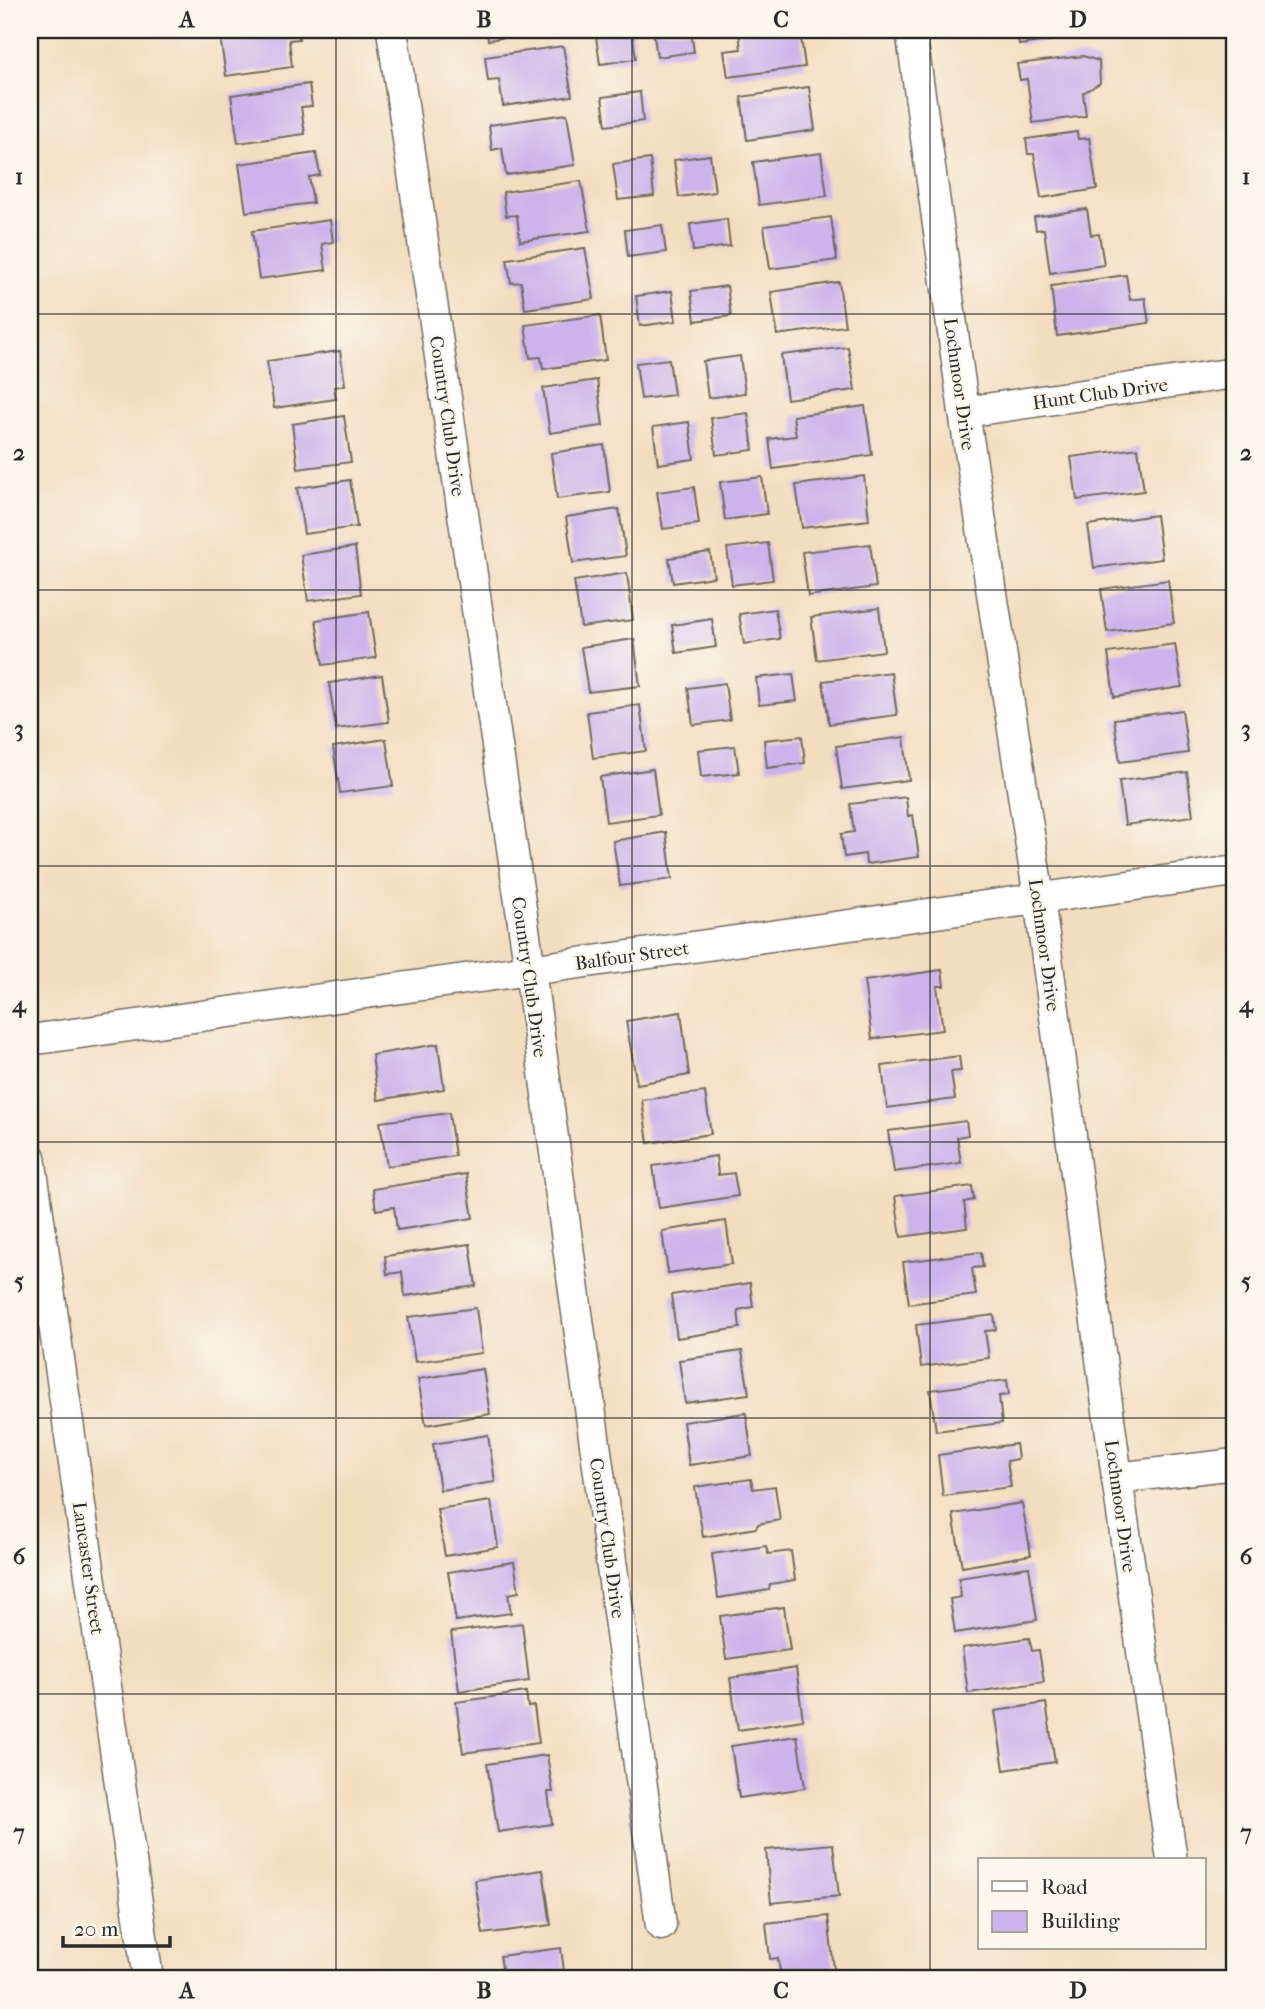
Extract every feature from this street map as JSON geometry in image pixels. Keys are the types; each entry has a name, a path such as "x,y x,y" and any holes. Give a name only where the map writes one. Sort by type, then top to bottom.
{"street":[{"name":"Country Club Drive","path":"392,30 530,970 662,1925"},
{"name":"Lochmoor Drive","path":"911,30 964,412 1039,898 1117,1478 1172,1858"},
{"name":"Hunt Club Drive","path":"964,412 1235,373"},
{"name":"Balfour Street","path":"30,1040 1235,871"},
{"name":"Lancaster Street","path":"30,1157 148,1979"},
{"path":"1117,1478 1235,1464"}],"building":[{"path":"219,30 298,30 299,39 289,40 292,67 226,76"},
{"path":"487,30 545,30 546,31 488,40"},
{"path":"595,30 632,30 636,59 600,64"},
{"path":"653,30 691,30 694,52 657,57"},
{"path":"800,30 805,67 728,77 724,51 741,49 739,32"},
{"path":"1017,30 1086,30 1087,35 1019,45"},
{"path":"563,46 572,96 503,106 499,80 488,81 485,57"},
{"path":"1083,56 1099,61 1100,83 1083,93 1086,116 1033,123 1027,79 1020,80 1017,64"},
{"path":"309,84 312,106 301,107 305,134 238,143 231,95"},
{"path":"809,87 815,130 747,140 741,97"},
{"path":"640,92 643,121 606,126 602,97"},
{"path":"567,114 575,165 506,175 502,148 492,150 489,125"},
{"path":"1077,132 1078,139 1089,138 1097,189 1041,198 1034,154 1028,154 1026,139"},
{"path":"316,153 320,175 309,177 313,203 246,212 239,164"},
{"path":"821,153 827,196 759,205 753,162"},
{"path":"710,155 715,192 679,197 674,160"},
{"path":"650,159 654,196 618,200 613,164"},
{"path":"581,181 590,231 520,241 517,215 506,216 503,192"},
{"path":"1087,209 1091,235 1099,234 1104,265 1050,273 1044,229 1036,230 1034,217"},
{"path":"831,217 837,260 770,269 764,226"},
{"path":"727,219 730,246 693,251 690,224"},
{"path":"330,220 333,242 322,244 326,270 259,279 252,231"},
{"path":"662,225 666,252 628,257 625,230"},
{"path":"585,248 594,299 525,309 521,282 511,283 507,259"},
{"path":"1126,275 1130,300 1145,298 1149,323 1057,336 1051,286"},
{"path":"839,282 845,326 777,335 771,292"},
{"path":"727,286 731,316 695,321 691,291"},
{"path":"672,291 676,321 640,326 636,296"},
{"path":"600,315 606,360 543,369 541,357 530,358 525,325"},
{"path":"848,347 855,390 787,399 781,355"},
{"path":"340,351 345,385 334,387 336,399 274,408 267,361"},
{"path":"740,356 745,393 708,398 703,361"},
{"path":"669,359 674,395 641,399 636,363"},
{"path":"597,380 603,426 550,433 543,388"},
{"path":"865,406 872,455 773,469 769,439 796,436 793,416"},
{"path":"748,413 753,450 716,455 711,418"},
{"path":"344,416 351,462 298,469 292,424"},
{"path":"689,422 694,459 658,464 653,427"},
{"path":"604,445 610,492 557,499 551,453"},
{"path":"1138,448 1144,491 1077,500 1071,457"},
{"path":"864,476 869,520 802,528 796,485"},
{"path":"762,477 767,514 725,520 720,482"},
{"path":"350,480 357,527 304,534 297,488"},
{"path":"694,487 699,524 663,529 657,492"},
{"path":"619,509 626,556 573,563 566,517"},
{"path":"1156,515 1162,559 1094,568 1088,525"},
{"path":"768,543 773,580 732,585 727,548"},
{"path":"870,544 876,587 808,596 802,552"},
{"path":"355,547 361,594 308,601 301,555"},
{"path":"710,552 714,577 673,583 669,558"},
{"path":"627,573 633,620 581,627 574,581"},
{"path":"1168,580 1174,623 1107,632 1101,589"},
{"path":"879,608 884,651 817,660 811,617"},
{"path":"775,609 780,639 744,644 739,614"},
{"path":"369,612 376,658 323,665 316,620"},
{"path":"712,619 716,647 676,653 672,625"},
{"path":"634,639 640,686 588,692 581,647"},
{"path":"1175,644 1182,687 1114,697 1108,653"},
{"path":"891,672 897,715 829,724 823,681"},
{"path":"793,674 797,701 759,705 756,678"},
{"path":"382,675 389,722 336,729 329,683"},
{"path":"725,683 730,720 693,725 688,688"},
{"path":"640,705 646,751 593,758 587,712"},
{"path":"1182,710 1188,753 1120,762 1114,719"},
{"path":"802,736 805,763 767,768 764,740"},
{"path":"904,737 909,780 842,789 836,746"},
{"path":"386,739 393,786 340,793 333,747"},
{"path":"735,746 739,773 701,777 698,750"},
{"path":"653,769 659,815 606,822 600,777"},
{"path":"1187,772 1193,816 1125,825 1119,781"},
{"path":"906,797 908,816 913,815 919,857 866,864 865,854 844,857 841,834 854,832 850,804"},
{"path":"666,832 672,879 620,886 613,841"},
{"path":"942,970 944,986 937,986 943,1030 872,1039 864,981"},
{"path":"681,1012 689,1075 637,1084 626,1021"},
{"path":"438,1044 444,1089 378,1100 372,1055"},
{"path":"959,1056 961,1071 951,1072 955,1099 887,1108 882,1066"},
{"path":"705,1092 711,1134 648,1143 642,1100"},
{"path":"449,1113 455,1156 387,1166 380,1122"},
{"path":"966,1121 968,1135 957,1137 961,1163 894,1172 888,1131"},
{"path":"716,1156 718,1175 734,1173 738,1196 659,1208 653,1166"},
{"path":"466,1174 473,1218 397,1230 394,1207 376,1210 373,1189"},
{"path":"972,1186 974,1200 964,1202 967,1228 901,1237 895,1196"},
{"path":"726,1221 732,1264 668,1273 662,1231"},
{"path":"470,1244 476,1286 405,1296 402,1272 387,1274 385,1256"},
{"path":"981,1252 983,1267 972,1268 976,1295 909,1304 903,1262"},
{"path":"750,1283 753,1307 738,1310 740,1328 677,1338 671,1295"},
{"path":"476,1308 482,1353 415,1362 408,1317"},
{"path":"994,1315 996,1330 985,1331 989,1358 921,1367 916,1325"},
{"path":"742,1351 749,1394 685,1403 679,1360"},
{"path":"483,1369 490,1414 426,1425 418,1379"},
{"path":"1007,1380 1009,1395 999,1396 1002,1423 936,1431 930,1390"},
{"path":"746,1413 752,1456 689,1465 683,1422"},
{"path":"488,1435 495,1482 440,1490 433,1444"},
{"path":"1016,1444 1018,1459 1007,1461 1011,1487 943,1496 938,1455"},
{"path":"751,1479 753,1489 775,1486 780,1520 758,1524 756,1528 703,1537 695,1487"},
{"path":"491,1501 498,1547 445,1556 437,1509"},
{"path":"1022,1503 1031,1555 962,1567 953,1514"},
{"path":"766,1546 768,1554 791,1551 795,1580 770,1584 769,1590 718,1598 712,1554"},
{"path":"514,1562 519,1592 508,1594 511,1613 456,1621 448,1572"},
{"path":"1029,1567 1037,1620 955,1633 950,1599 961,1597 959,1578"},
{"path":"784,1607 790,1650 726,1659 720,1616"},
{"path":"1235,1608 1235,1643 1232,1644 1226,1609"},
{"path":"522,1623 529,1681 459,1691 451,1632"},
{"path":"1029,1638 1032,1651 1039,1650 1044,1682 968,1693 962,1648"},
{"path":"796,1668 803,1720 738,1730 730,1678"},
{"path":"526,1692 528,1707 534,1706 539,1743 463,1753 456,1702"},
{"path":"1046,1703 1055,1762 1004,1770 995,1711"},
{"path":"797,1736 805,1788 739,1798 731,1746"},
{"path":"547,1755 553,1792 548,1792 552,1824 498,1832 487,1764"},
{"path":"833,1844 839,1896 771,1903 766,1850"},
{"path":"543,1870 551,1925 483,1934 475,1880"},
{"path":"828,1916 835,1979 781,1979 778,1958 770,1959 766,1923"},
{"path":"561,1948 565,1979 504,1979 500,1956"}]}
